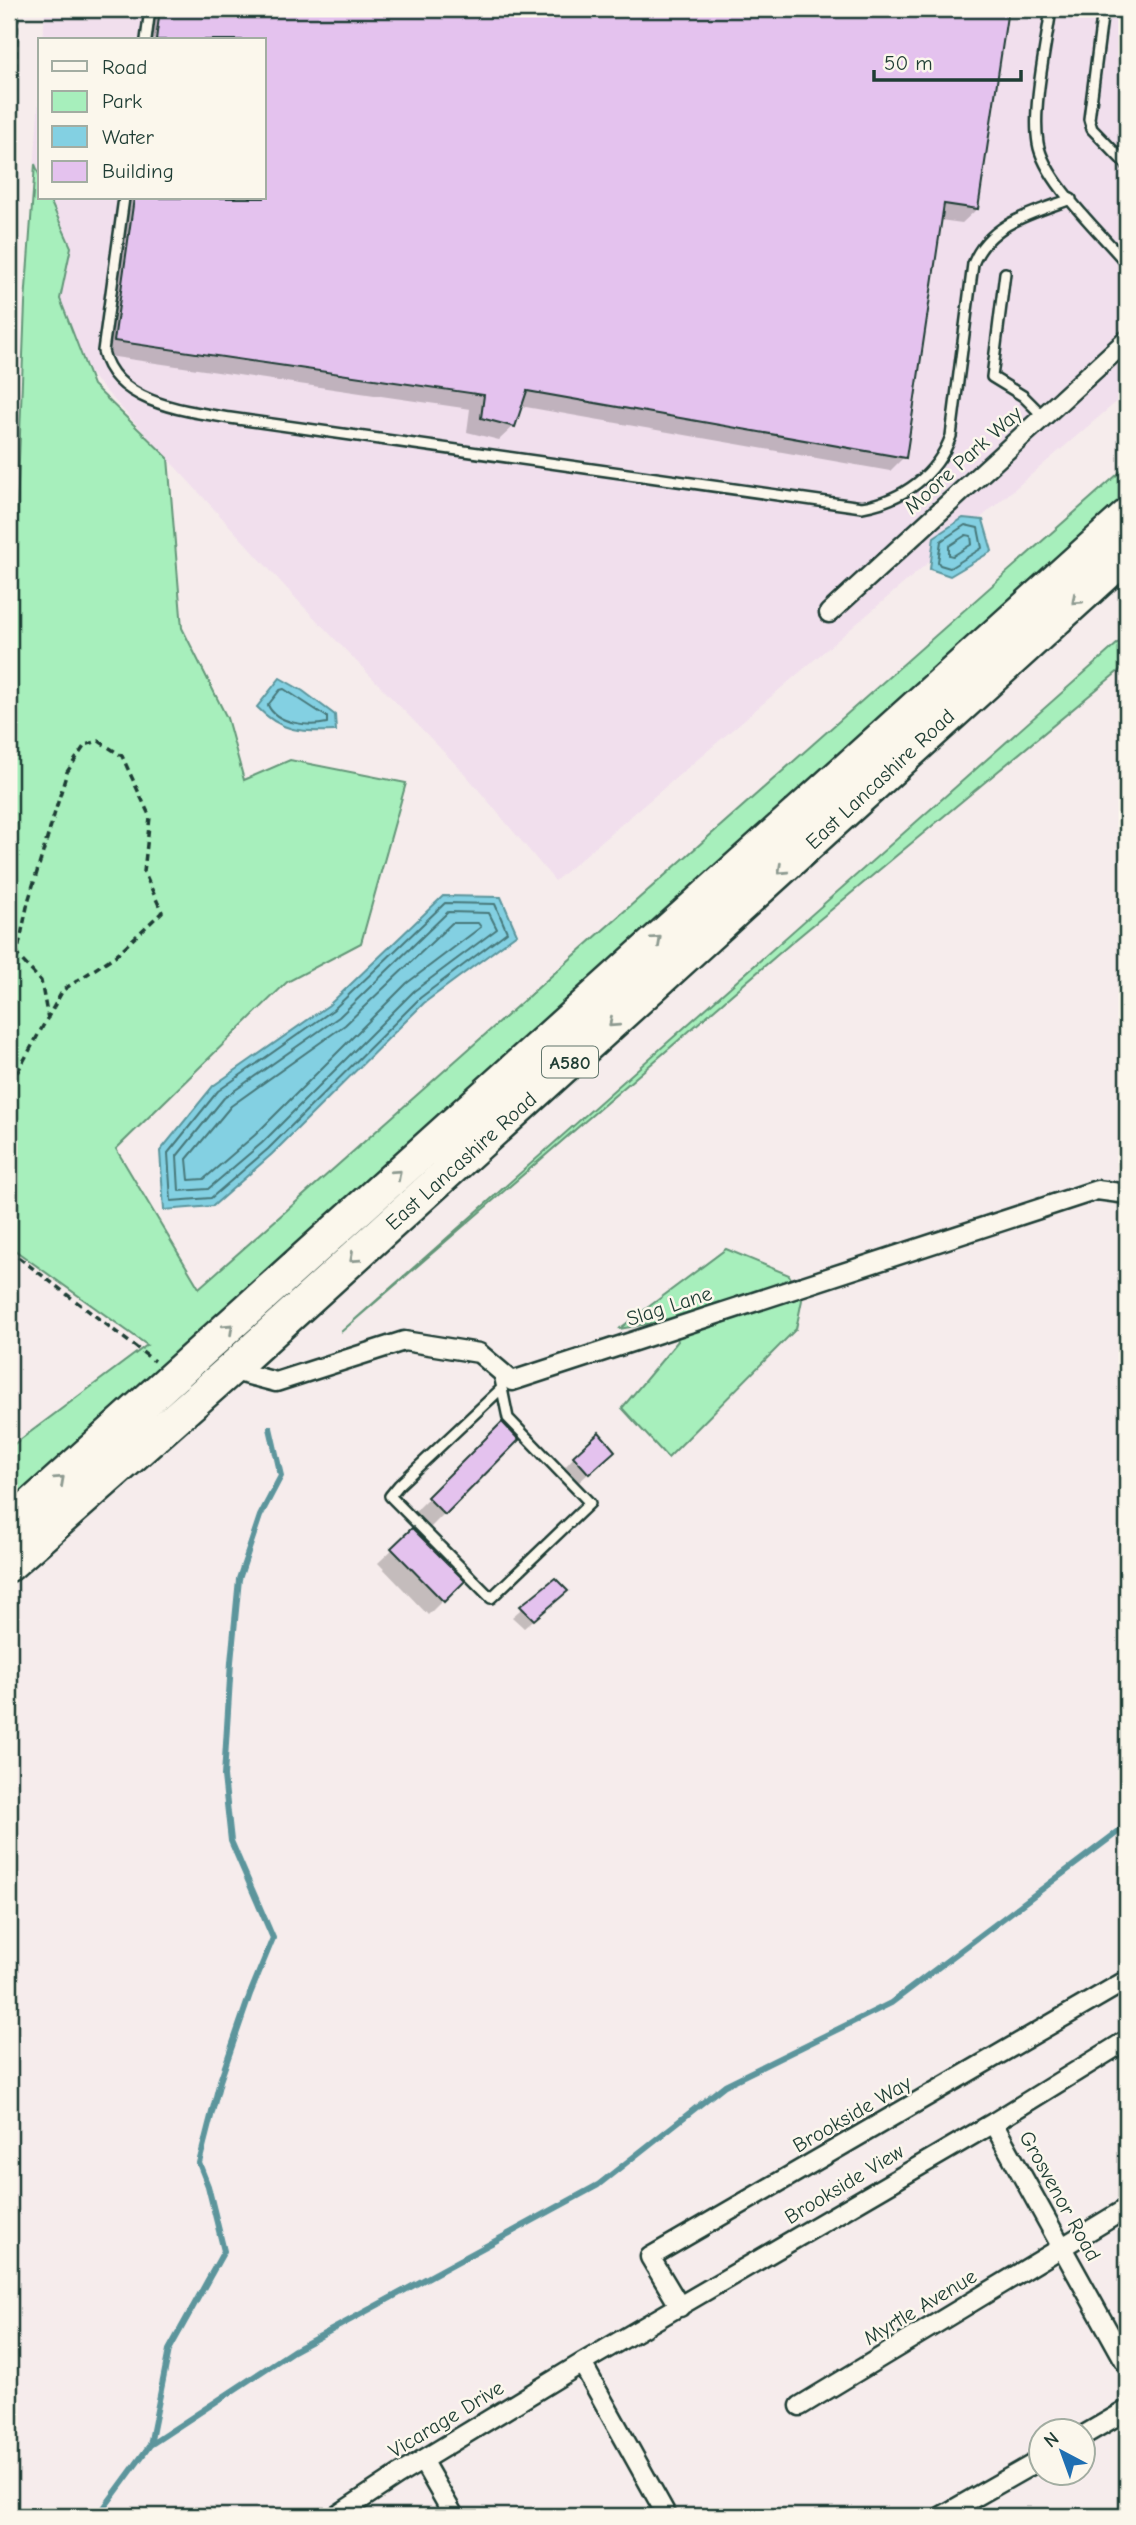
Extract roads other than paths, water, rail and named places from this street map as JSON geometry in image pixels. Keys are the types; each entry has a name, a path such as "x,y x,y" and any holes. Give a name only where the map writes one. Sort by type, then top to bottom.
{"highway":[{"name":"East Lancashire Road","path":"9,1525 1127,516"},
{"name":"East Lancashire Road","path":"9,1565 221,1378 1127,555"},
{"path":"182,1371 221,1378"}],"street":[{"name":"Moore Park Way","path":"829,613 1127,340"},
{"name":"Slag Lane","path":"221,1378 276,1382 404,1341 479,1353 512,1381 1097,1190 1127,1194"},
{"name":"Brookside Way","path":"680,2307 650,2257 1127,1980"},
{"name":"Brookside View","path":"582,2363 993,2123 1127,2040"},
{"name":"Grosvenor Road","path":"993,2123 1127,2365"},
{"name":"Myrtle Avenue","path":"800,2406 1127,2208"},
{"name":"Vicarage Drive","path":"335,2516 355,2501 582,2363"},
{"path":"582,2363 667,2516"},
{"path":"1098,2426 1127,2410"},
{"path":"422,2460 454,2516"},
{"path":"942,2516 1028,2466"}],"lane":[{"path":"146,38 150,9"},
{"path":"1051,9 1037,116 1038,144 1046,167 1127,264"},
{"path":"1103,9 1088,119 1092,129 1127,165"},
{"path":"124,200 103,351 106,364 114,376 126,386 164,405 230,418 862,507 898,497 927,474 945,452 951,436 973,264 978,250 987,239 1013,222 1071,199"},
{"path":"1005,273 992,377 1023,396 1044,417"},
{"path":"498,1369 502,1388 508,1418 590,1503 491,1598 390,1496 398,1485 502,1388"}],"water":[{"path":"963,518 983,520 992,551 950,576 930,569 934,537"},
{"path":"280,678 335,715 336,731 293,729 266,716 257,707"},
{"path":"443,896 501,897 517,934 424,1003 272,1154 213,1206 164,1210 160,1151 213,1086 329,1005"}],"waterway":[{"path":"150,2445 169,2350 224,2251 208,2186 199,2163 220,2081 250,1994 273,1938 231,1841 224,1776 239,1579 260,1516 281,1476 270,1428"},
{"path":"98,2516 150,2445 293,2351 598,2185 725,2085 891,2003 1127,1825"}]}
